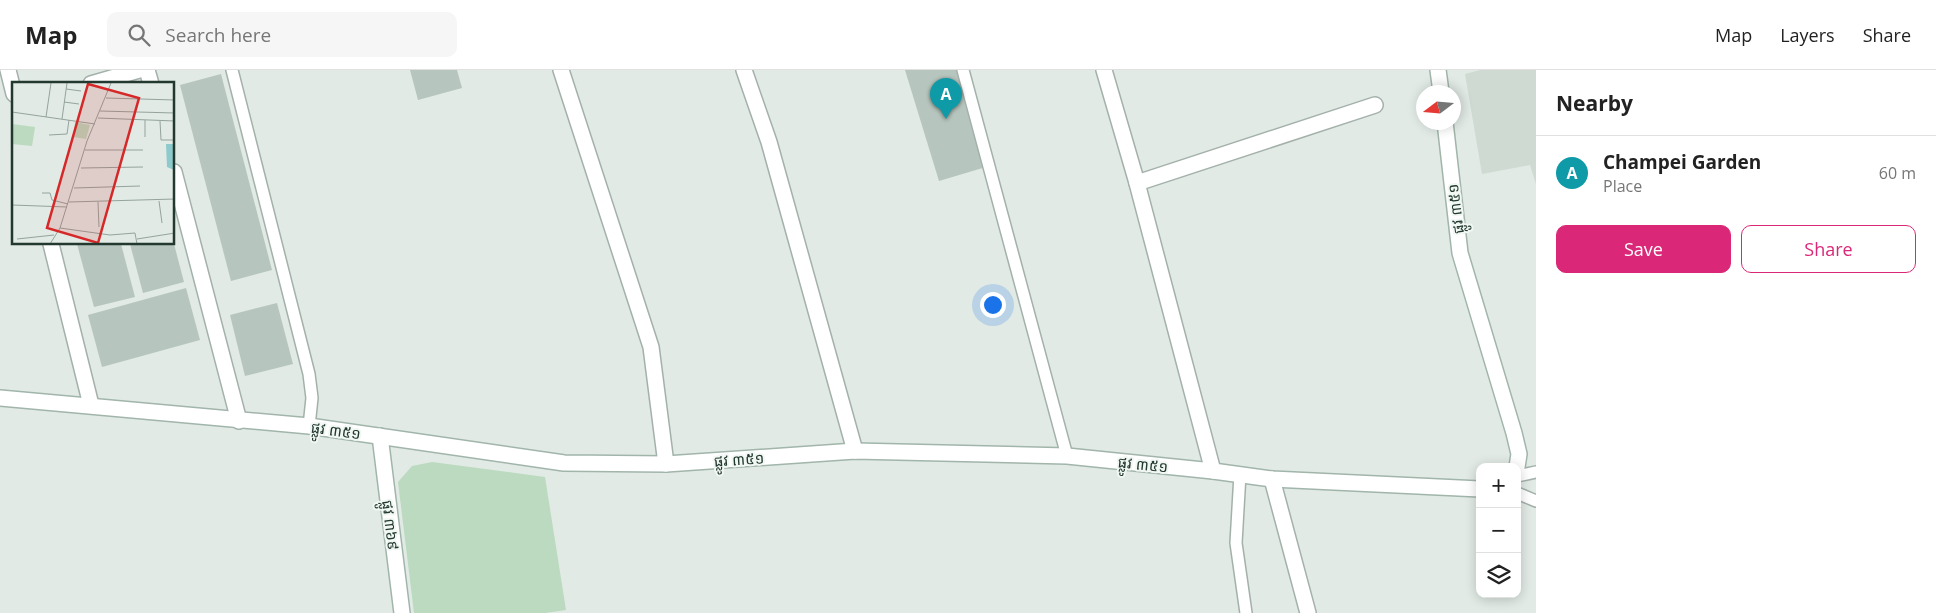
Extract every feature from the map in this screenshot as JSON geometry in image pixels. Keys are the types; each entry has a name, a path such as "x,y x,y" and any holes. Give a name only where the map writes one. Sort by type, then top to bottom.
{"street":[{"path":"8,70 12,86"},
{"path":"97,82 139,70"},
{"path":"561,70 651,346 666,464"},
{"path":"744,70 769,142 855,451"},
{"path":"1104,70 1137,183 1213,470"},
{"path":"1438,70 1440,85"},
{"path":"1137,183 1375,105"},
{"name":"ផ្លូវ ៣៥១","path":"1445,130 1460,254 1514,433 1519,454 1518,463"},
{"path":"175,176 239,420"},
{"path":"51,245 91,405"},
{"name":"ផ្លូវ ៣៥១","path":"0,398 309,426 564,463 666,464 855,451 1067,456 1213,470 1272,479 1476,489"},
{"name":"ផ្លូវ ៣៦៩","path":"380,436 402,613"},
{"path":"1272,479 1308,613"}],"lane":[{"path":"232,70 310,374 312,398 309,426"},
{"path":"963,70 1067,456"},
{"path":"1521,475 1536,472"},
{"path":"1240,474 1236,543 1246,613"},
{"path":"1521,495 1536,501"}],"shaded area":[{"path":"1480,70 1536,70 1536,184 1530,165 1482,174 1465,74"}],"green space":[{"path":"432,462 545,477 566,610 545,613 414,613 398,482 412,466"}],"building":[{"path":"410,70 457,70 462,88 418,100"},
{"path":"905,70 957,70 986,167 939,181"},
{"path":"221,74 272,270 231,281 180,85"},
{"path":"77,245 121,245 135,297 94,307"},
{"path":"130,245 174,245 184,282 143,293"},
{"path":"186,288 200,340 102,367 88,315"},
{"path":"277,303 293,364 245,376 230,315"}],"place":[{"name":"Champei Garden","path":"946,119"}]}
